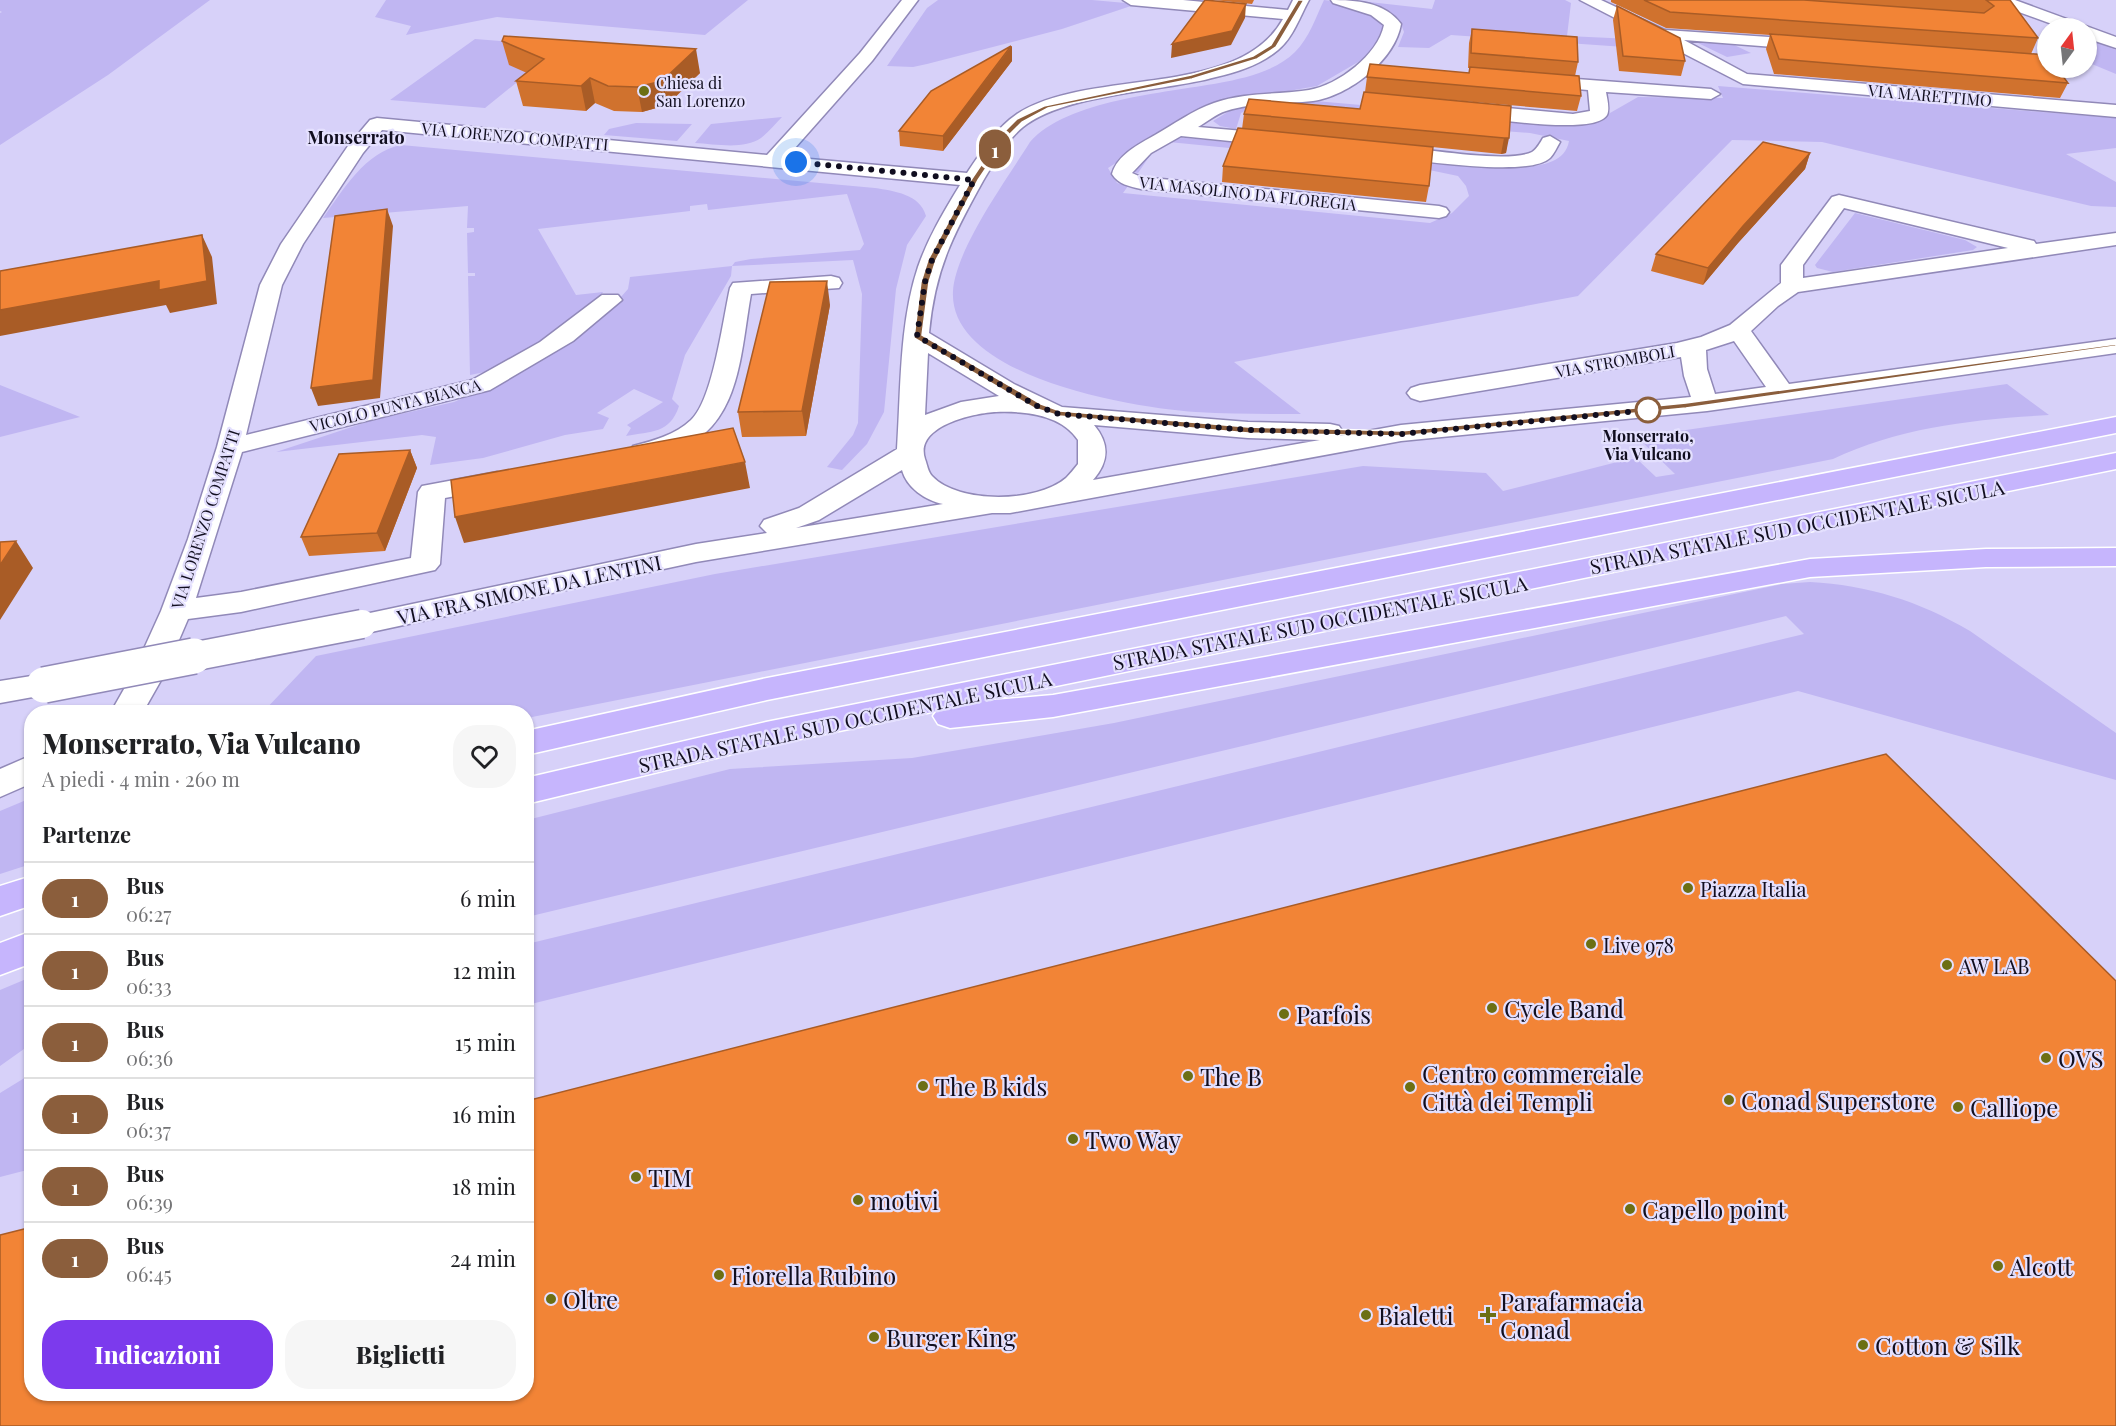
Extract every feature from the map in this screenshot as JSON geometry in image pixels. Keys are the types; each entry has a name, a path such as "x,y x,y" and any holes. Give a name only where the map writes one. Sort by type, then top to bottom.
{"main road":[{"name":"STRADA STATALE SUD OCCIDENTALE SICULA","path":"534,741 767,689 2116,424"},
{"name":"STRADA STATALE SUD OCCIDENTALE SICULA","path":"534,789 766,735 2116,461"},
{"path":"766,735 1053,706 1810,567 1986,558 2116,557"},
{"path":"0,901 24,893"},
{"path":"0,959 24,950"}],"street":[{"path":"773,160 866,57 910,0"},
{"path":"985,506 950,499 924,484 910,465 917,336 925,282 932,260 974,180 1004,135 1020,120 1046,107 1192,77 1255,58 1274,46 1297,7 1131,0"},
{"name":"VIA MASOLINO DA FLOREGIA","path":"1339,0 1377,12 1392,24 1390,39 1376,60 1339,84 1314,95 1271,97 1219,107 1174,130 1144,149 1124,167 1122,174 1141,183 1439,212"},
{"path":"1588,0 1658,33 1835,47"},
{"path":"2000,0 2050,18"},
{"name":"VIA MARETTIMO","path":"1658,33 1743,80 2116,111"},
{"path":"2097,36 2116,43"},
{"path":"1515,79 1711,94"},
{"path":"1444,108 1573,120 1588,119 1599,113 1597,86"},
{"path":"1314,95 1350,99"},
{"name":"VIA LORENZO COMPATTI","path":"131,705 148,675 176,611 230,447 271,285 292,244 314,216 355,150 377,124 974,180"},
{"path":"1174,130 1294,142"},
{"path":"1363,149 1515,162 1542,155 1550,141"},
{"name":"VIA STROMBOLI","path":"1792,286 1792,265 1839,201 2043,250"},
{"name":"VIA STROMBOLI","path":"1420,393 1694,346 1716,340 1738,330 1774,295 1792,286 2116,239"},
{"path":"618,456 674,442 694,431 709,417 718,391 741,288 831,283"},
{"name":"VICOLO PUNTA BIANCA","path":"230,447 481,385 506,373 572,330 610,300"},
{"path":"1738,330 1782,393"},
{"path":"917,336 1048,410 1075,422 1091,440 1094,460 1082,479 1058,495"},
{"path":"1694,346 1692,365 1697,383 1707,403"},
{"path":"696,553 985,506 1023,505 1058,495 1401,434 1707,403 2116,346"},
{"path":"696,553 808,514 911,449 925,426 950,412 982,404 1016,403 1048,410 1248,430 1401,434"},
{"path":"176,611 241,602 425,564 432,492 525,474"},
{"name":"VIA FRA SIMONE DA LENTINI","path":"0,692 362,624 696,553"},
{"path":"0,783 24,771"}],"shaded area":[{"path":"0,0 210,0 108,75 0,145 0,13 2,12 0,11"},
{"path":"386,0 748,0 705,35 497,17 406,35 411,26 375,17"},
{"path":"938,0 1092,0 1137,4 1062,29 927,64 913,67 887,66 927,8"},
{"path":"1324,0 1340,2 1380,20 1384,28 1382,37 1365,58 1317,86 1204,106 1108,168 1117,183 1128,186 1123,193 1430,223 1452,213 1469,196 1466,186 1458,176 1410,166 1169,142 1153,151 1138,173 1133,172 1143,159 1161,144 1176,139 1185,138 1516,168 1532,166 1556,160 1562,155 1569,141 1530,133 1245,111 1241,113 1236,129 1220,126 1213,121 1236,107 1304,100 1589,125 1638,97 1723,98 1718,86 2116,118 2116,148 2066,154 2116,182 2116,207 2091,206 1822,142 1732,140 1578,296 1234,362 1301,414 1196,412 1131,404 1090,395 1049,382 1011,366 980,346 959,321 953,291 956,274 984,214 1030,142 1047,128 1068,116 1118,100 1229,81 1269,69 1287,59 1300,46 1312,27"},
{"path":"1351,0 1432,9 1435,0 1565,0 1571,3 1567,36 1632,39 1668,50 1451,35 1429,48 1398,47 1404,32 1396,19 1375,7"},
{"path":"475,39 562,46 485,108 390,100"},
{"path":"1711,41 1730,43 1751,53 1727,57 1698,43"},
{"path":"2097,43 2116,50 2116,74 2097,66"},
{"path":"782,117 764,136 754,142 738,145 695,143 711,124"},
{"path":"636,123 692,124 677,141 604,135 609,129"},
{"path":"401,145 875,188 898,192 912,198 923,209 926,216 907,245 896,289 884,412 867,444 842,470 827,467 853,435 858,423 862,294 853,260 732,266 735,262 751,259 860,250 864,244 847,194 708,210 707,204 690,206 690,211 538,229 576,295 603,292 593,307 527,351 490,371 470,375 468,276 475,276 475,273 468,273 467,233 474,232 474,228 467,228 468,206 323,218 347,184 366,164 376,155"},
{"path":"1855,213 1965,240 1977,247 1973,250 1833,272 1817,268 1815,265"},
{"path":"732,266 731,276 685,355 672,399 679,406 675,415 659,430 626,436 631,428 627,425 663,402 634,389 597,413 609,418 603,429 565,435 483,458 430,465 436,437 422,435 276,452 370,421 454,402 516,375 584,330 613,306 628,289 630,277"},
{"path":"2007,384 2049,415 1966,422 1911,432 1858,448 1833,459 534,717 534,705 270,705 316,656 715,574 1363,466 1486,473 1503,491 1629,459 1637,459 1656,477 1675,474 1637,437"},
{"path":"0,385 80,417 0,437"},
{"path":"1810,582 1831,584 1893,596 1932,611 1970,631 2116,733 2116,780 1798,691 534,1003 534,942 1804,634 1786,616 534,915 534,818 730,769 912,758 1114,723 1782,584"},
{"path":"24,801 24,866 0,874 0,811"},
{"path":"24,980 24,1049 0,1066 0,990"},
{"path":"24,1078 24,1171 0,1177 0,1093"}],"building":[{"path":"1205,0 1246,4 1232,31 1172,44"},
{"path":"1644,0 1804,0 1984,13 1994,6 1986,0 2010,0 2037,38 1670,12"},
{"path":"1617,6 1680,38 1685,61 1623,56"},
{"path":"1472,29 1577,37 1578,62 1471,53"},
{"path":"1770,34 2037,54 2037,78 2064,78 2068,83 1779,59"},
{"path":"504,36 696,49 662,81 637,87 608,86 590,78 581,86 516,81 544,59 502,41"},
{"path":"1011,46 943,136 899,131 931,91"},
{"path":"1370,64 1469,73 1470,67 1579,76 1581,96 1367,77"},
{"path":"1364,92 1511,106 1509,138 1244,114 1249,99 1360,109"},
{"path":"1238,128 1433,147 1429,186 1223,166"},
{"path":"1763,142 1810,153 1708,268 1656,254"},
{"path":"387,209 373,380 311,388 335,216"},
{"path":"202,235 207,281 159,290 159,281 0,310 0,271"},
{"path":"827,281 802,411 738,412 770,282"},
{"path":"733,428 745,462 455,517 451,480"},
{"path":"410,450 377,533 301,537 339,454"},
{"path":"16,541 0,565 0,542"},
{"name":"Centro commerciale Città dei Templi","path":"1886,754 2116,981 2116,1426 0,1426 0,1235 24,1229 24,1401 534,1401 534,1099"}],"bus line":[{"name":"1","path":"1301,0 1274,46 1255,58 1192,77 1046,107 1020,120 1004,135 974,180 932,260 925,282 917,336 976,373 1037,406 1059,414 1248,430 1401,434 1686,406 2116,346"}],"place":[{"name":"Chiesa di San Lorenzo","path":"644,91"},
{"name":"Monserrato, Via Vulcano","path":"1648,410"},
{"name":"Piazza Italia","path":"1688,888"},
{"name":"Live 978","path":"1591,944"},
{"name":"AW LAB","path":"1947,965"},
{"name":"Cycle Band","path":"1492,1008"},
{"name":"Parfois","path":"1284,1014"},
{"name":"OVS","path":"2046,1058"},
{"name":"The B","path":"1188,1076"},
{"name":"The B kids","path":"923,1086"},
{"name":"Centro commerciale Città dei Templi","path":"1410,1087"},
{"name":"Conad Superstore","path":"1729,1100"},
{"name":"Calliope","path":"1958,1107"},
{"name":"Two Way","path":"1073,1139"},
{"name":"TIM","path":"636,1177"},
{"name":"motivi","path":"858,1200"},
{"name":"Capello point","path":"1630,1209"},
{"name":"Alcott","path":"1998,1266"},
{"name":"Fiorella Rubino","path":"719,1275"},
{"name":"Oltre","path":"551,1299"},
{"name":"Bialetti","path":"1366,1315"},
{"name":"Parafarmacia Conad","path":"1488,1315"},
{"name":"Burger King","path":"874,1337"},
{"name":"Cotton & Silk","path":"1863,1345"}],"district":[{"name":"Monserrato","path":"356,137"}],"route":[{"path":"796,162 974,180 932,260 925,282 917,336 976,373 1037,406 1059,414 1248,430 1401,434 1648,410"}]}
